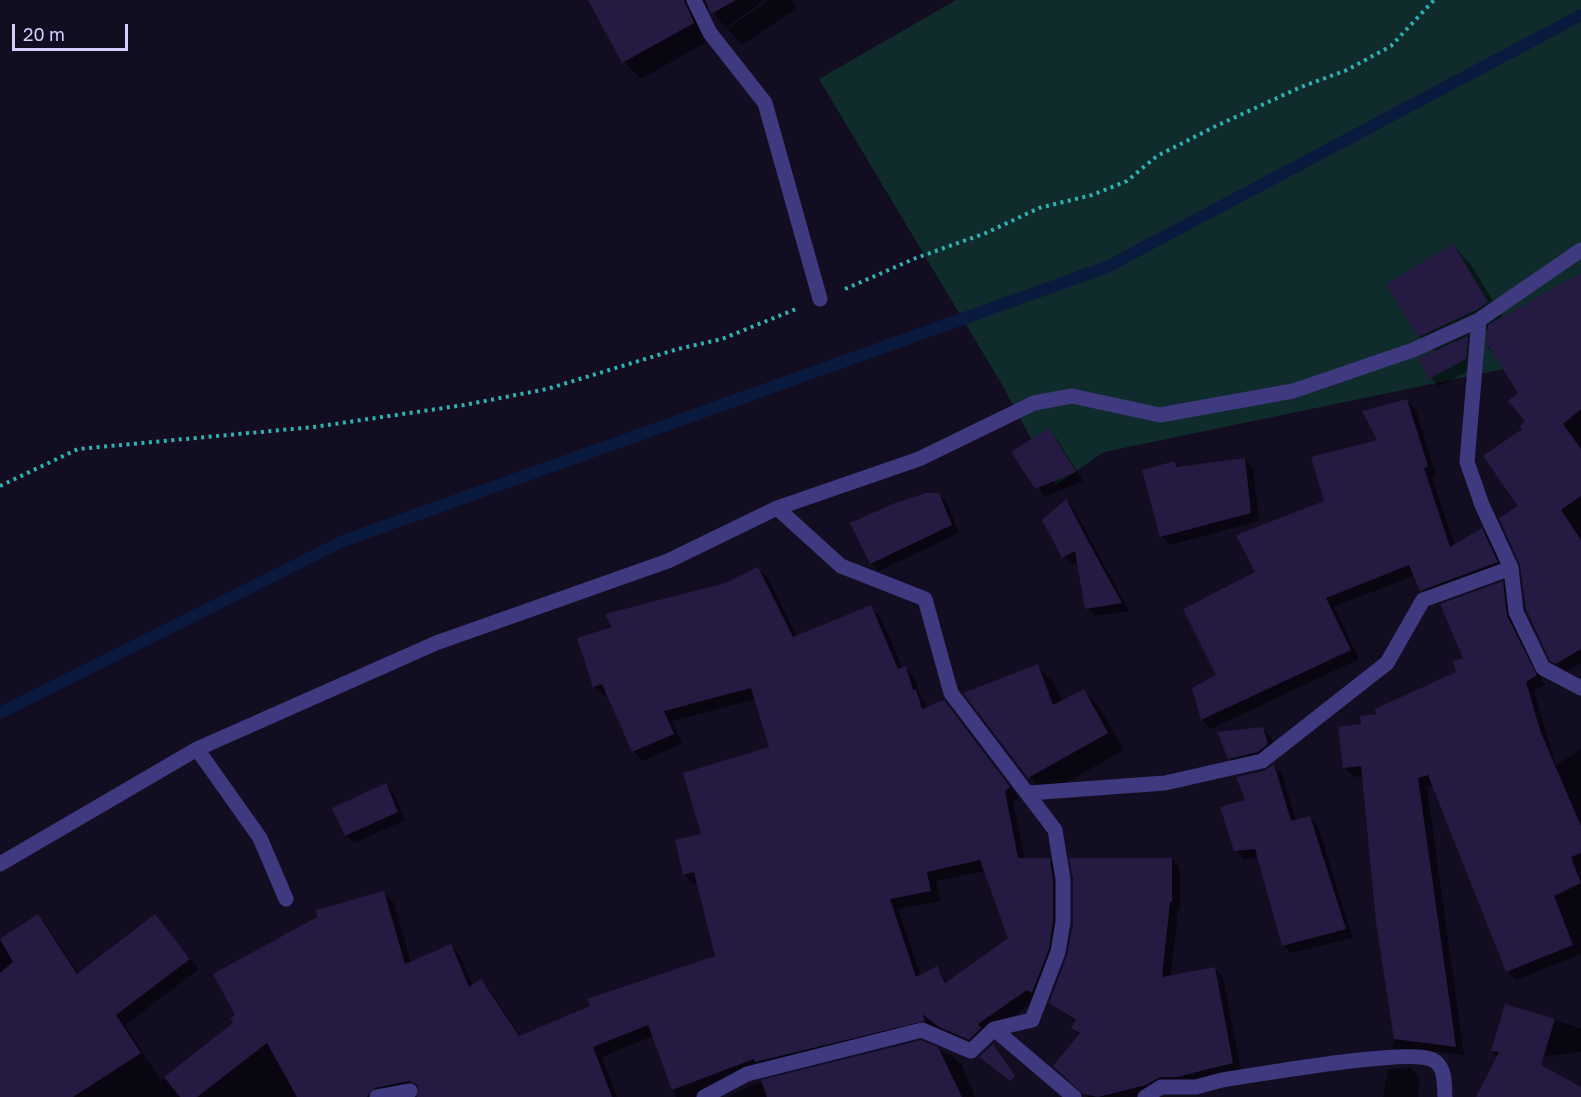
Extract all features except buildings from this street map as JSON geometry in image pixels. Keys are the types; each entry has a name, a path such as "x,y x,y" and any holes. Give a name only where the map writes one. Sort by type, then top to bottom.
{"street":[{"path":"694,0 710,33 765,103 820,299"},
{"path":"0,864 197,749 436,643 668,561 777,508 919,459 1034,403 1072,396 1160,415 1293,391 1413,350 1479,320 1581,250"},
{"path":"1479,320 1467,462 1482,505 1511,568 1516,612 1543,668 1581,688"},
{"path":"704,1097 747,1074 922,1030 971,1051 994,1029 1032,1020 1059,952 1063,922 1063,879 1054,830 1029,793 951,693 925,599 842,566 777,508"},
{"path":"1029,793 1165,783 1262,761 1387,663 1423,600 1511,568"},
{"path":"197,749 260,838 286,899"},
{"path":"994,1029 1074,1097"},
{"path":"1145,1097 1161,1087 1196,1087 1222,1080 1384,1056 1424,1057 1434,1060 1442,1069 1445,1097"},
{"path":"377,1097 410,1091"}],"path":[{"path":"0,486 78,449 314,427 453,407 547,389 678,349 722,339 916,258 986,234 1039,208 1092,195 1127,181 1157,156 1301,87 1347,70 1391,46 1434,0"}],"green space":[{"path":"956,0 1581,0 1581,353 1104,452 1056,485 1001,383 819,79"}],"waterway":[{"path":"0,713 343,541 1107,267 1581,15"}]}
